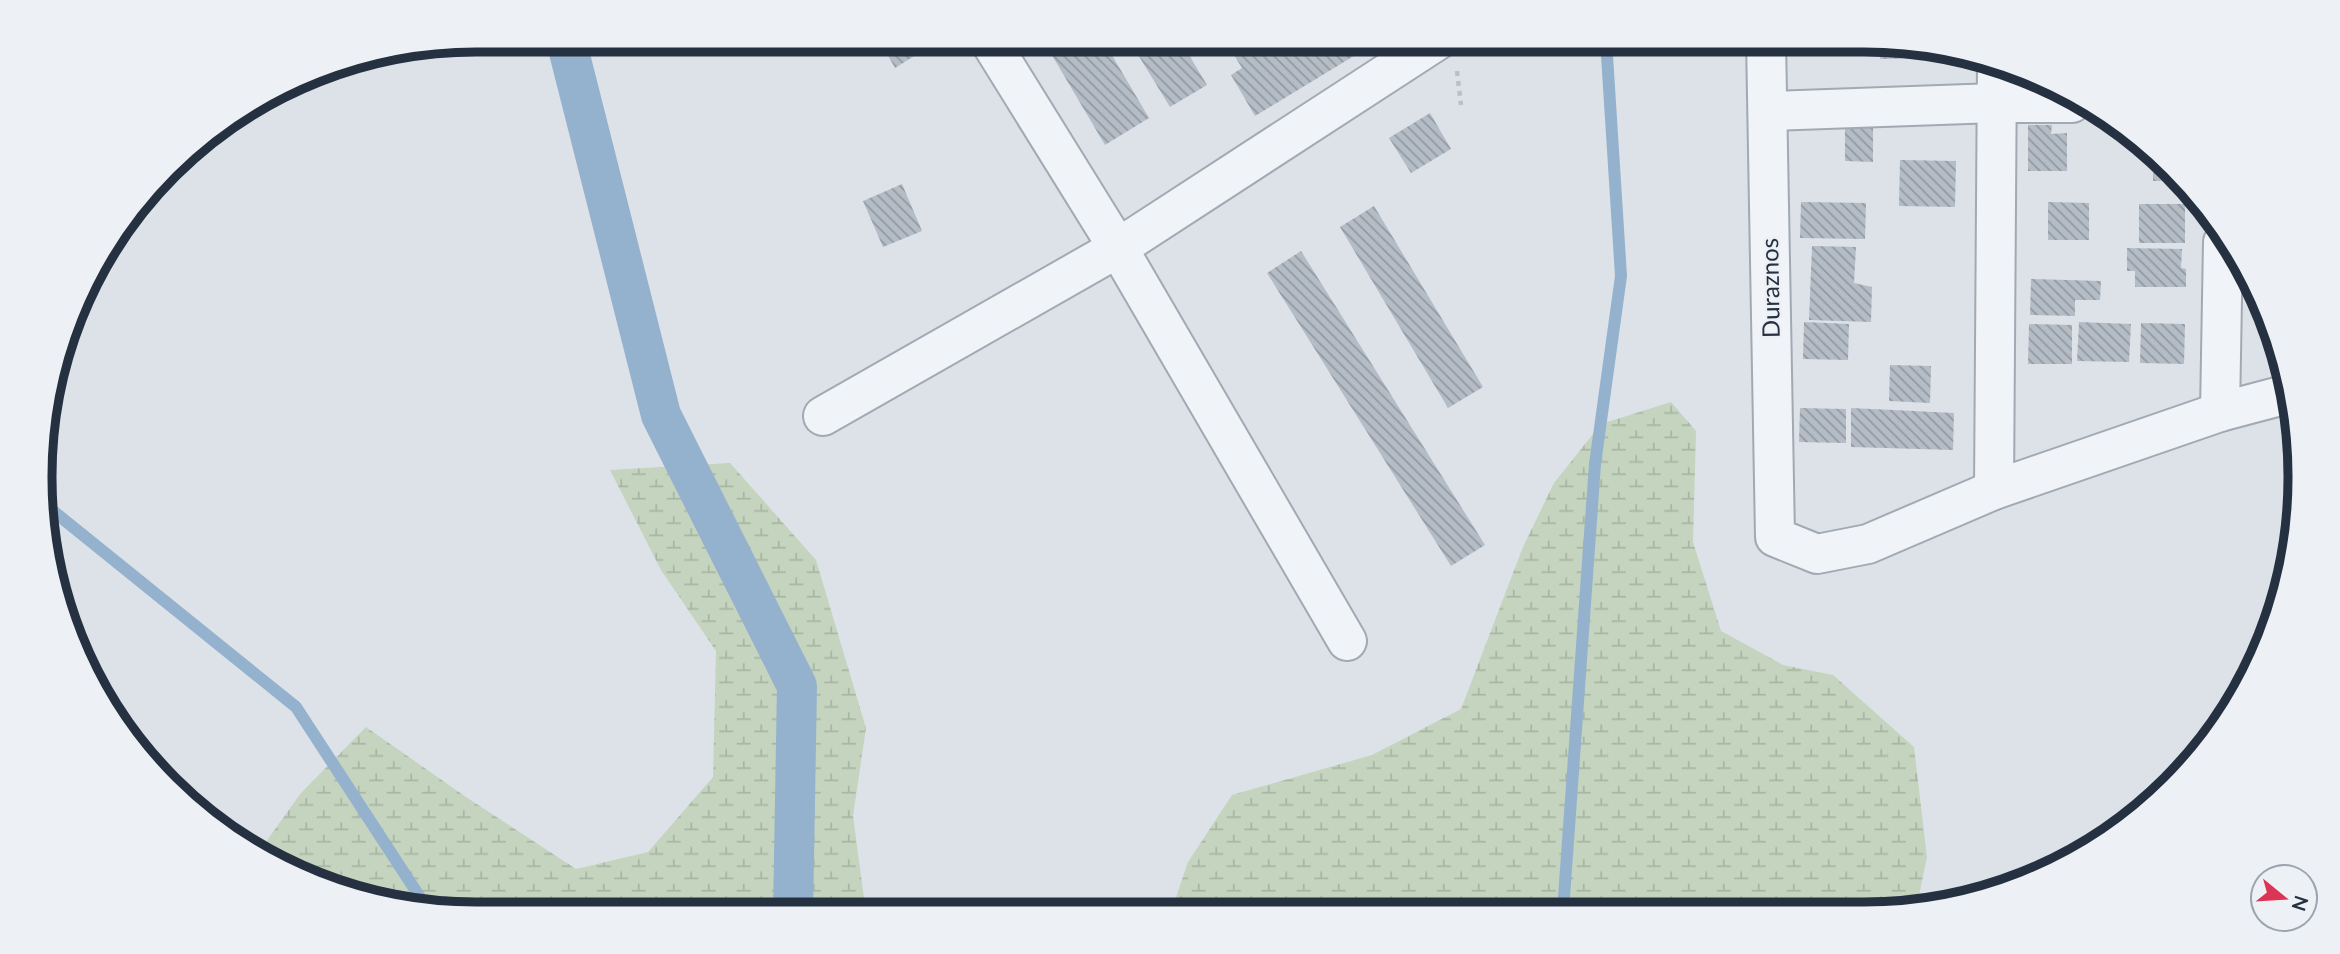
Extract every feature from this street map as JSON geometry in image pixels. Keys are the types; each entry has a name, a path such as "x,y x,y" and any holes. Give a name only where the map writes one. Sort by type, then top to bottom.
{"street":[{"path":"996,52 1118,247 1347,641"},
{"path":"823,416 1118,247 1419,52"},
{"name":"Duraznos","path":"1766,52 1776,537 1817,554 1868,544 1994,490"},
{"path":"1997,74 1994,490 2220,412 2279,396"},
{"path":"1768,111 2064,103"},
{"path":"2220,412 2223,252"}],"green space":[{"path":"1671,402 1696,431 1693,542 1721,631 1783,665 1833,675 1914,747 1927,857 1919,898 1863,902 1174,902 1188,862 1232,795 1372,755 1461,709 1523,547 1554,483 1601,424"},
{"path":"730,463 816,560 866,728 853,816 865,902 449,901 367,887 315,869 264,844 301,793 366,727 576,869 648,852 713,777 716,651 661,570 610,470"}],"building":[{"path":"886,52 921,52 895,68"},
{"path":"1050,52 1110,52 1149,118 1105,145"},
{"path":"1136,52 1187,52 1207,85 1170,107"},
{"path":"1232,52 1360,52 1255,116 1231,75 1242,68"},
{"path":"1880,53 1930,58 1880,59"},
{"path":"1430,113 1451,149 1411,173 1389,138"},
{"path":"2028,125 2052,125 2051,134 2067,133 2067,171 2028,171"},
{"path":"1845,128 1873,128 1873,162 1845,161"},
{"path":"1900,160 1956,161 1955,207 1899,206"},
{"path":"2153,168 2167,181 2153,181"},
{"path":"902,184 922,231 883,247 863,201"},
{"path":"1801,202 1866,203 1865,239 1800,238"},
{"path":"2048,202 2089,203 2089,240 2048,240"},
{"path":"2139,204 2185,204 2185,243 2139,243"},
{"path":"1374,206 1483,387 1448,408 1340,227"},
{"path":"1812,246 1856,247 1854,283 1872,287 1871,322 1809,320"},
{"path":"2127,248 2182,249 2181,268 2186,269 2186,287 2135,287 2135,271 2127,271"},
{"path":"1301,251 1485,545 1451,566 1267,273"},
{"path":"2031,279 2101,281 2100,300 2075,300 2075,316 2030,315"},
{"path":"1804,322 1849,324 1848,360 1803,359"},
{"path":"2079,322 2131,324 2129,362 2077,361"},
{"path":"2141,323 2185,324 2184,364 2140,363"},
{"path":"2029,324 2072,325 2072,364 2028,364"},
{"path":"1890,365 1931,366 1930,403 1889,401"},
{"path":"1800,408 1846,409 1846,443 1799,442"},
{"path":"1851,408 1954,413 1953,450 1851,447"}],"waterway":[{"path":"569,52 661,415 797,686 793,902"},
{"path":"1564,902 1595,464 1621,276 1607,52"},
{"path":"54,511 296,707 420,898"}]}
